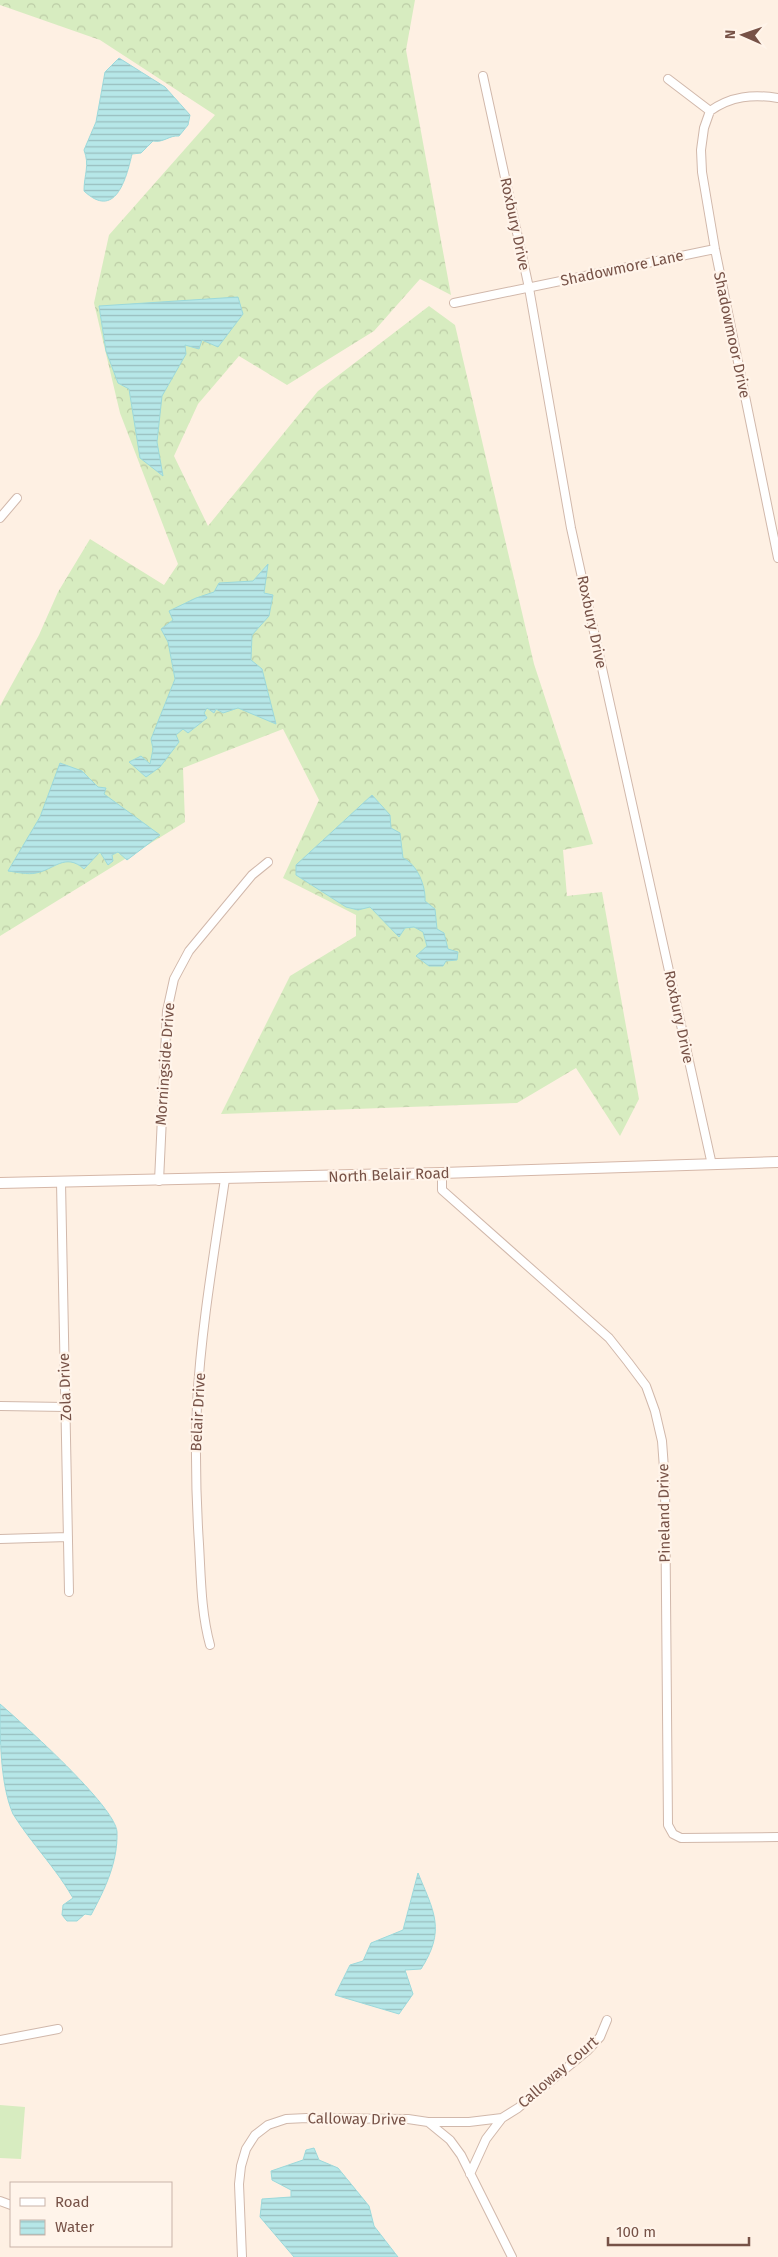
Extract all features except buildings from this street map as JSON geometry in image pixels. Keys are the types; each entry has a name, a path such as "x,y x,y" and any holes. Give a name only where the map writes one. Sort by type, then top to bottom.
{"main road":[{"name":"North Belair Road","path":"0,1183 159,1181 778,1162"}],"street":[{"name":"Roxbury Drive","path":"483,76 529,288 571,528 712,1165"},
{"path":"668,79 710,111 722,102 742,97 761,95 778,98"},
{"name":"Shadowmoor Drive","path":"710,111 704,128 701,150 702,172 715,248 778,558"},
{"name":"Shadowmore Lane","path":"454,303 715,248"},
{"path":"0,518 17,498"},
{"name":"Morningside Drive","path":"159,1181 167,1011 174,979 190,951 252,875 268,862"},
{"name":"Pineland Drive","path":"442,1173 442,1190 609,1338 646,1386 655,1411 662,1441 665,1482 668,1825 673,1834 681,1838 778,1838"},
{"name":"Belair Drive","path":"210,1645 204,1623 199,1537 196,1458 197,1404 203,1336 225,1179"},
{"name":"Zola Drive","path":"61,1182 70,1592"},
{"path":"0,1406 66,1407"},
{"path":"0,1539 68,1537"},
{"name":"Calloway Court","path":"470,2174 486,2138 502,2118 518,2108 587,2051 600,2037 607,2020"},
{"path":"0,2040 58,2029"},
{"name":"Calloway Drive","path":"242,2257 241,2166 250,2142 268,2125 286,2118 408,2119 428,2122 450,2140 470,2174 512,2257"},
{"name":"Calloway Court","path":"428,2122 468,2122 502,2118"}],"green space":[{"path":"0,0 415,0 406,50 451,295 420,279 374,331 287,385 239,356 198,404 174,456 208,526 318,391 429,306 455,325 534,664 593,844 563,850 567,896 602,892 639,1099 620,1136 576,1068 517,1103 221,1114 290,976 356,936 356,915 283,878 319,800 283,729 183,768 185,822 0,936 0,706 39,635 58,592 90,539 164,585 178,564 120,413 94,303 109,235 215,115 100,40 0,5"},
{"path":"0,2105 25,2107 21,2159 0,2158"}],"water":[{"path":"119,58 165,87 190,115 188,125 179,136 153,141 141,153 132,154 122,185 111,199 104,201 95,199 84,191 87,166 84,150 96,122 105,72"},
{"path":"238,297 243,314 218,347 202,340 199,349 185,345 186,354 162,396 157,442 163,476 140,458 129,389 118,383 106,351 99,306"},
{"path":"268,564 264,593 273,595 269,616 252,635 251,660 262,669 276,724 238,708 223,713 216,709 214,713 207,708 204,713 207,718 188,733 183,729 176,735 179,742 160,767 146,777 129,762 141,756 150,764 153,749 151,739 175,679 168,642 161,629 173,620 169,611 214,592 219,583 253,581"},
{"path":"60,763 82,771 98,787 106,788 104,794 160,835 127,860 118,852 112,855 113,861 108,865 100,852 84,869 77,864 65,862 33,874 8,871 40,817"},
{"path":"372,795 390,815 391,828 400,833 403,858 412,865 420,876 425,901 435,909 437,929 444,933 448,949 458,952 457,960 446,961 443,966 429,966 416,956 427,946 423,932 414,927 405,928 399,937 370,907 358,910 346,907 296,875 296,865"},
{"path":"0,1704 66,1766 113,1820 117,1832 117,1843 113,1865 106,1885 91,1915 85,1914 77,1921 67,1921 62,1915 63,1905 73,1898 13,1814 5,1789 3,1775"},
{"path":"418,1873 433,1910 435,1932 429,1955 421,1969 405,1970 413,1994 399,2014 335,1995 350,1965 363,1961 371,1943 403,1930"},
{"path":"314,2148 319,2160 338,2168 369,2206 374,2226 398,2257 294,2257 260,2217 262,2199 291,2197 291,2190 272,2180 271,2171 303,2160 306,2150"}]}
